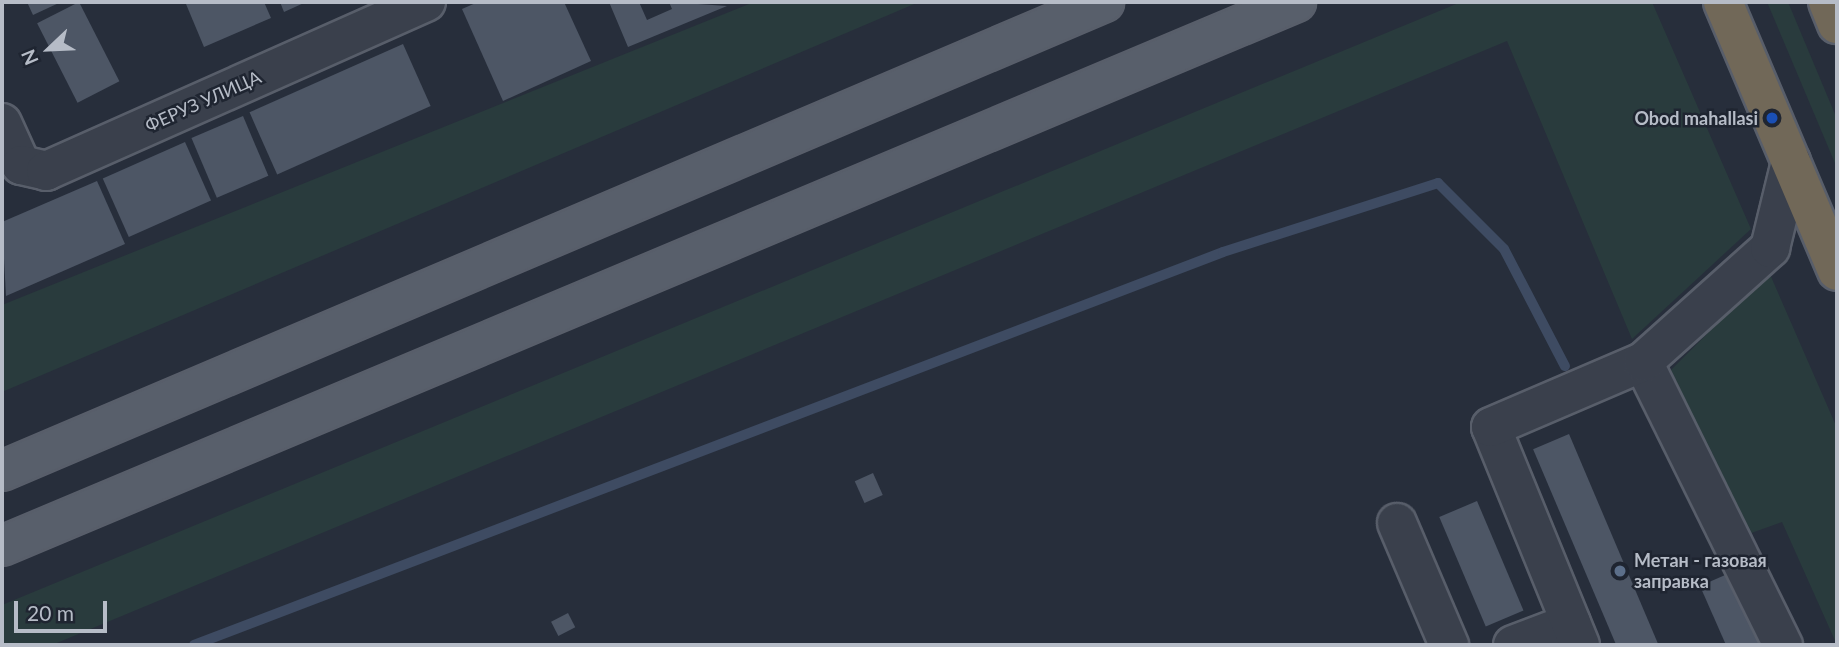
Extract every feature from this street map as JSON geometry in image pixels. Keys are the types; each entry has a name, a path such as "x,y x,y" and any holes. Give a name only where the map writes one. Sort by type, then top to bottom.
{"highway":[{"path":"1723,2 1837,271"},
{"path":"1828,2 1837,24"}],"main road":[{"path":"2,471 1104,2"},
{"path":"2,546 1296,2"}],"street":[{"name":"ФЕРУЗ УЛИЦА","path":"2,123 21,165 46,171 426,2"},
{"path":"1513,645 1576,634 1491,427 1643,362 1769,248 1791,162"},
{"path":"1643,362 1783,645"},
{"path":"1397,523 1449,645"}],"shaded area":[{"path":"754,2 919,2 2,392 2,305"},
{"path":"1461,2 1652,2 1751,229 1632,339 1507,41 52,645 2,645 2,605"},
{"path":"1767,2 1788,2 1837,119 1837,168"},
{"path":"1769,272 1837,428 1837,645 1782,522 1743,536 1671,370"}],"building":[{"path":"27,2 61,2 33,15"},
{"path":"79,2 119,81 78,103 37,23"},
{"path":"264,2 271,18 204,47 186,4"},
{"path":"280,2 306,2 284,12"},
{"path":"478,2 564,2 591,61 503,101 462,9"},
{"path":"609,2 639,2 647,20 672,9 669,2 727,6 628,47"},
{"path":"403,44 431,106 277,174 250,112"},
{"path":"243,116 268,176 217,198 191,138"},
{"path":"185,142 211,200 129,237 103,179"},
{"path":"97,181 125,244 6,296 2,222"},
{"path":"1569,434 1659,645 1616,645 1533,449"},
{"path":"873,473 883,495 864,503 855,481"},
{"path":"1477,501 1523,611 1486,627 1439,517"},
{"path":"1732,572 1764,645 1726,645 1700,586"},
{"path":"568,613 575,627 558,636 551,622"}],"waterway":[{"path":"194,645 1223,252 1438,183 1504,249 1565,366"}],"place":[{"name":"Obod mahallasi","path":"1772,118"},
{"name":"Метан - газовая заправка","path":"1620,571"}]}
